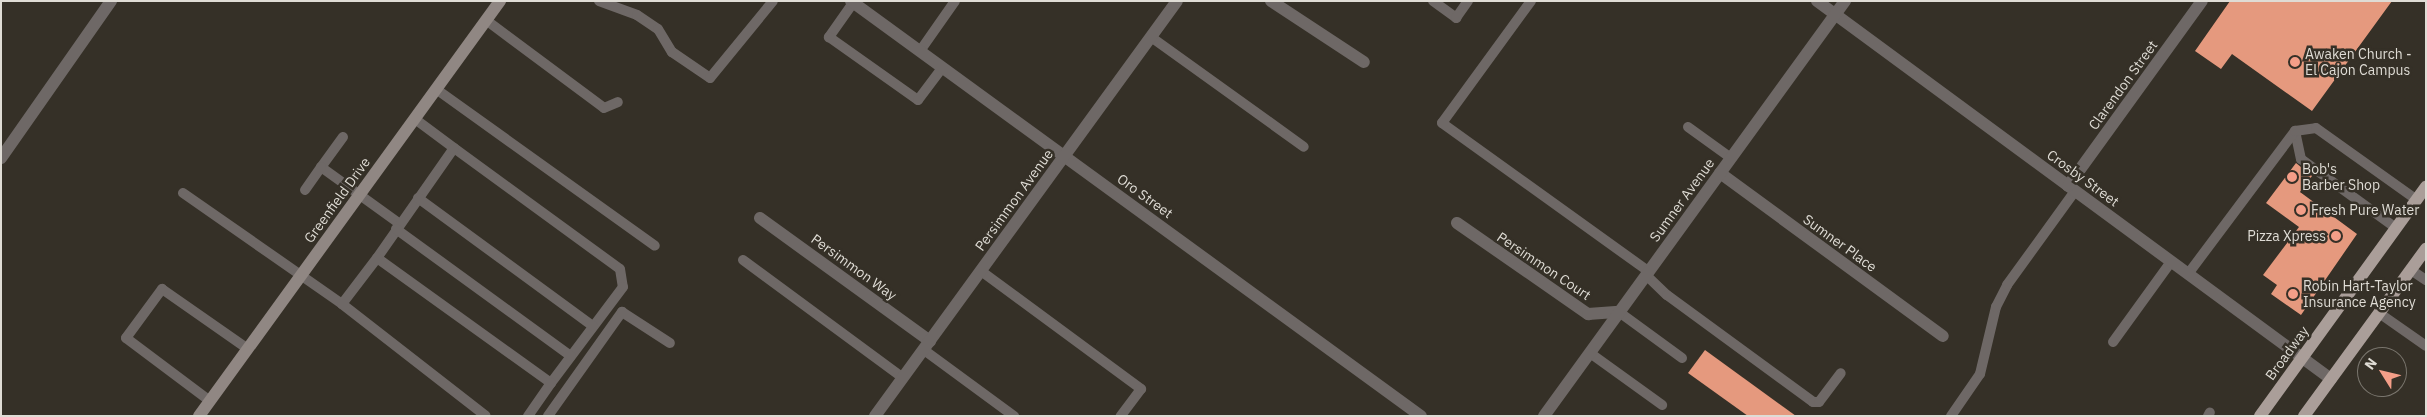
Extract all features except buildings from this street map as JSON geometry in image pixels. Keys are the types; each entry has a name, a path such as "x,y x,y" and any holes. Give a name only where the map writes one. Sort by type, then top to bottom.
{"main road":[{"name":"Greenfield Drive","path":"199,416 500,1"},
{"name":"Broadway","path":"2260,416 2426,187"},
{"path":"2305,415 2426,249"}],"street":[{"path":"1,158 111,1"},
{"name":"Persimmon Avenue","path":"875,416 1177,1"},
{"path":"1271,1 1364,62"},
{"name":"Crosby Street","path":"1817,1 2331,379"},
{"name":"Sumner Avenue","path":"1544,416 1845,1"},
{"name":"Clarendon Street","path":"2071,188 2202,1"},
{"name":"Oro Street","path":"852,2 1421,416"},
{"name":"Sumner Place","path":"1720,173 1942,336"},
{"name":"Persimmon Way","path":"760,218 927,346"},
{"name":"Persimmon Court","path":"1457,223 1588,314 1619,312"}],"lane":[{"path":"599,1 637,14 658,29 672,52 710,78 773,1"},
{"path":"920,51 955,1"},
{"path":"1433,1 1456,18 1468,1"},
{"path":"1531,1 1442,123 1647,274 1667,296 1813,402 1819,402 1841,373"},
{"path":"852,2 829,37 918,100 942,68"},
{"path":"486,20 604,108 618,102"},
{"path":"1151,37 1304,147"},
{"path":"436,89 655,246"},
{"path":"414,119 620,269 623,287 528,416"},
{"path":"1688,126 1731,158"},
{"path":"2188,274 2295,131 2316,128 2417,200"},
{"path":"2295,131 2301,159 2396,228"},
{"path":"305,190 343,137"},
{"path":"342,304 377,258 454,148"},
{"path":"322,168 360,194 398,227 571,356"},
{"path":"1951,416 1980,374 1996,307 2007,285 2071,188"},
{"path":"183,193 342,304 486,416"},
{"path":"418,198 593,326"},
{"path":"377,258 551,383"},
{"path":"743,260 903,378"},
{"path":"2113,342 2171,262"},
{"path":"2411,270 2426,280"},
{"path":"981,271 1141,390 1121,416"},
{"path":"210,401 126,338 162,289 248,349"},
{"path":"548,416 622,312 670,343"},
{"path":"1619,312 1682,358"},
{"path":"2379,313 2426,346"},
{"path":"927,346 1014,416"},
{"path":"1590,353 1662,405"}],"place":[{"name":"Awaken Church - El Cajon Campus","path":"2295,62"},
{"name":"Bob's Barber Shop","path":"2292,177"},
{"name":"Fresh Pure Water","path":"2301,210"},
{"name":"Pizza Xpress","path":"2336,236"},
{"name":"Robin Hart-Taylor Insurance Agency","path":"2293,294"}]}
